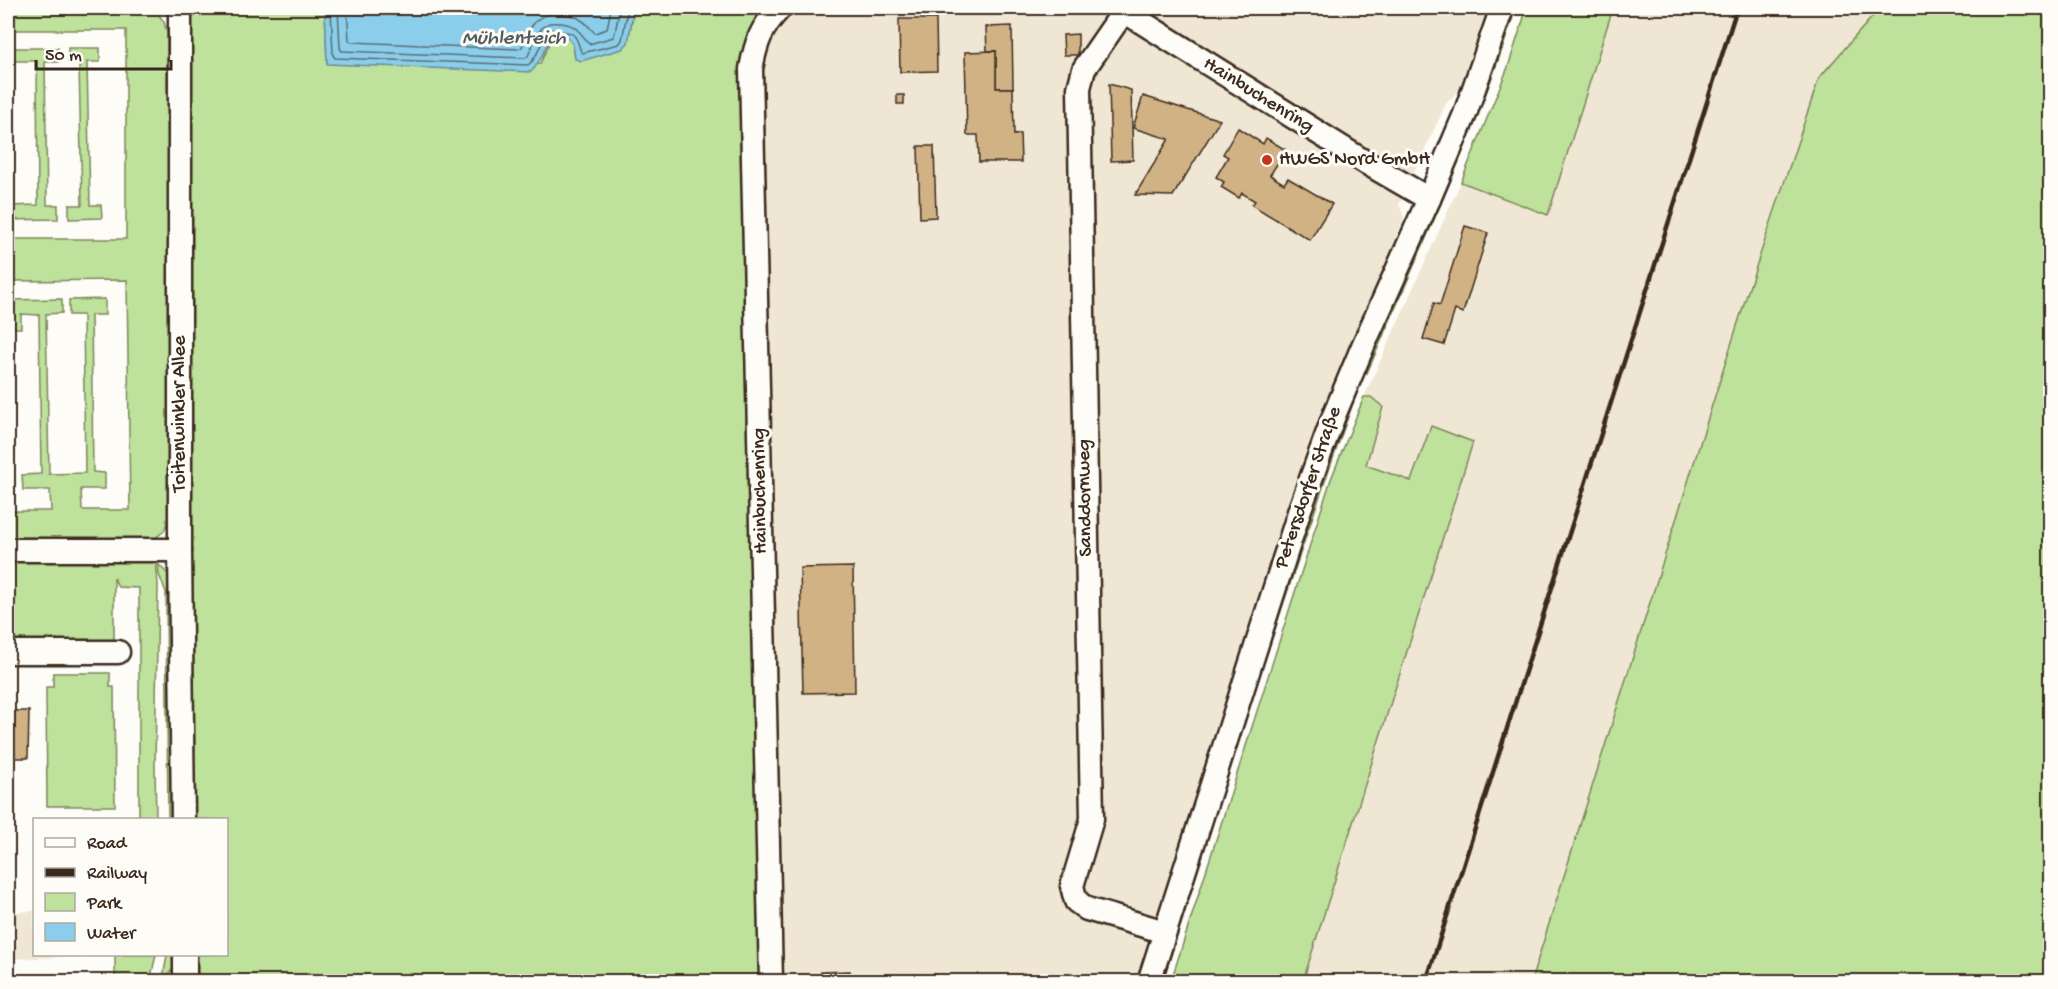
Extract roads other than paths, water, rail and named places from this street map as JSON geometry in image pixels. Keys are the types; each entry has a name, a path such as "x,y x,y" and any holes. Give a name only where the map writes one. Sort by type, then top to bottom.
{"street":[{"name":"Toitenwinkler Allee","path":"180,8 180,550 183,818"},
{"name":"Hainbuchenring","path":"771,981 751,69 756,43 766,23 780,8"},
{"name":"Petersdorfer Straße","path":"1149,981 1303,499 1358,356 1429,199 1468,104 1502,8"},
{"name":"Hainbuchenring","path":"1122,9 1365,162 1429,199"},
{"name":"Sanddornweg","path":"1122,9 1084,69 1078,88 1092,819 1072,886 1076,901 1087,909 1165,932"},
{"path":"8,550 180,550"},
{"path":"8,652 118,652"},
{"path":"185,956 185,981"}],"water":[{"name":"Mühlenteich","path":"325,8 634,8 628,43 622,49 581,61 575,59 573,44 568,38 552,36 531,72 327,64"}],"railway":[{"path":"1426,982 1737,8"}],"place":[{"name":"HWGS Nord GmbH","path":"1267,160"}]}
